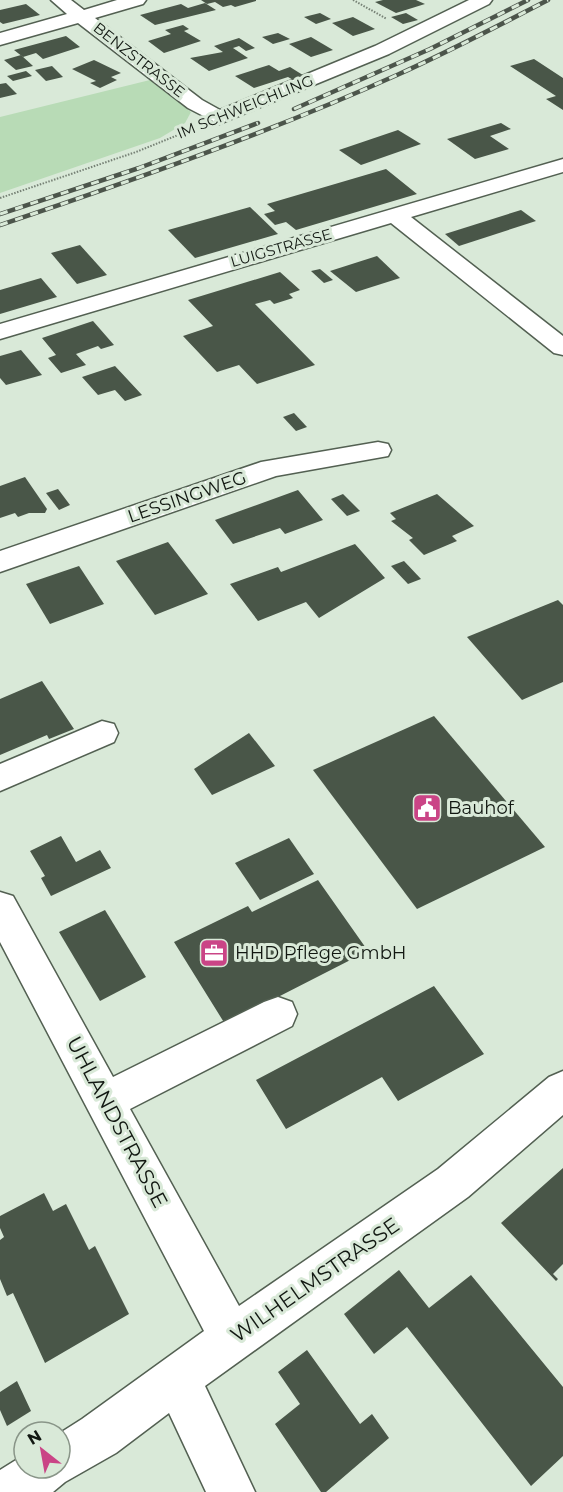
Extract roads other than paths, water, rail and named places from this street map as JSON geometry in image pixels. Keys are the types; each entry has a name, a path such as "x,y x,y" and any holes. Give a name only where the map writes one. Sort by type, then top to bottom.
{"street":[{"name":"BENZSTRASSE","path":"60,0 195,104 219,118"},
{"path":"0,39 137,0"},
{"name":"IM SCHWEICHLING","path":"219,118 382,50 483,0"},
{"name":"LUIGSTRASSE","path":"0,332 563,165"},
{"path":"395,215 563,348"},
{"name":"LESSINGWEG","path":"0,562 271,468 378,450"},
{"path":"0,778 102,733"},
{"name":"UHLANDSTRASSE","path":"0,907 232,1338"},
{"path":"105,1101 278,1014"},
{"name":"WILHELMSTRASSE","path":"72,1453 99,1436 232,1338 453,1183 563,1090"},
{"path":"177,1379 231,1492"},
{"path":"9,1492 28,1480"}],"railway":[{"path":"294,109 430,49 528,0"},
{"path":"0,225 150,173 299,117 416,66 548,0"},
{"path":"0,214 139,168 258,123"}],"place":[{"name":"Bauhof","path":"427,808"},
{"name":"HHD Pflege GmbH","path":"214,953"}]}
